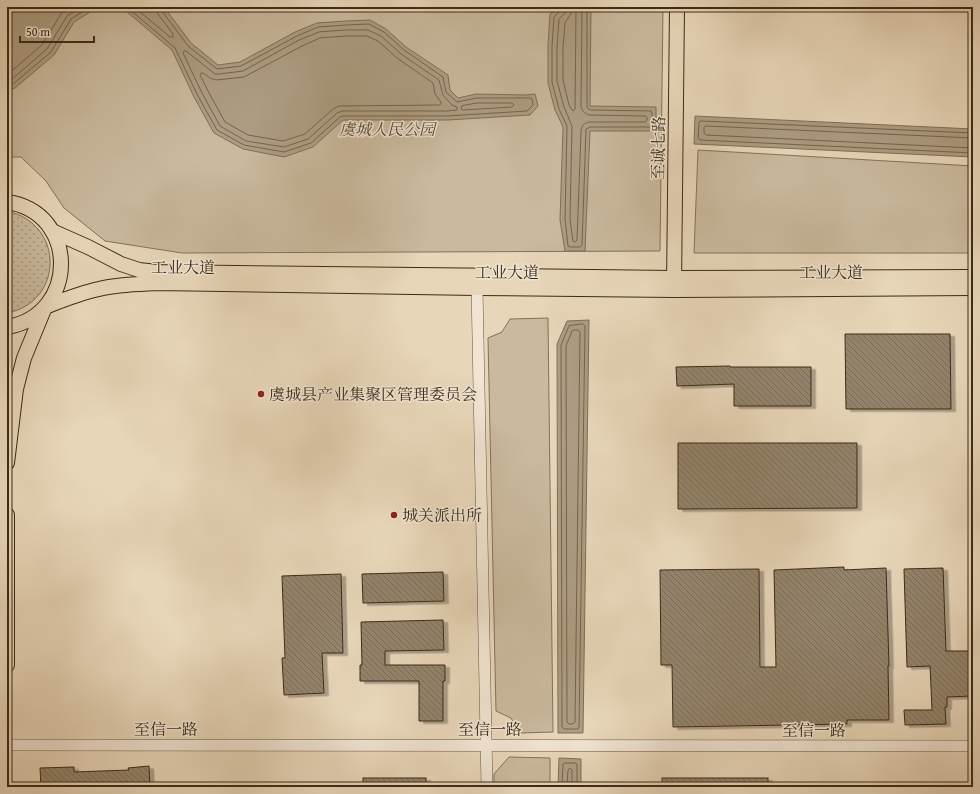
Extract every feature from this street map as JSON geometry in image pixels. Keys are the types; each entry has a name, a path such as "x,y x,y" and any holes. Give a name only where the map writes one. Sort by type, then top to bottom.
{"main road":[{"name":"至诚七路","path":"674,284 677,7"},
{"path":"7,202 31,210 43,220 57,240 62,259 62,269 57,288 53,297 45,308 24,358 16,389 7,463"},
{"path":"52,231 88,247 120,264 139,270 157,272 674,284 973,277"},
{"name":"工业大道","path":"45,308 73,296 100,288 151,283 477,288 674,284 973,288"},
{"path":"7,327 23,323 45,308"},
{"path":"7,514 7,665"}],"street":[{"path":"477,288 487,787"},
{"name":"至信一路","path":"7,745 973,746"}],"green space":[{"name":"虞城人民公园","path":"7,7 663,7 660,251 182,253 105,241 64,208 46,181 21,157 7,157"},
{"path":"698,150 973,166 973,253 694,253"},
{"path":"7,211 26,219 39,231 48,246 50,263 47,279 39,294 26,306 7,313"},
{"path":"548,318 553,732 520,733 511,718 496,711 488,338 502,332 510,319"},
{"path":"509,757 550,758 550,787 494,787 494,774"}],"water":[{"path":"7,7 98,7 74,22 54,55 15,88 7,91"},
{"path":"104,7 164,7 191,43 218,65 240,62 295,32 317,23 370,20 386,29 406,47 448,75 450,90 458,98 476,94 535,94 538,106 530,115 448,120 343,120 313,147 284,157 243,149 214,133 194,97 172,50 126,11"},
{"path":"560,7 591,7 590,106 656,107 656,131 590,131 585,251 565,251 560,220 563,127 555,110 548,83 548,46 550,14"},
{"path":"695,116 973,129 973,157 694,144"},
{"path":"589,320 583,733 558,733 557,344 567,321"},
{"path":"559,758 581,759 581,787 558,787"}],"building":[{"path":"845,334 950,334 951,409 846,409"},
{"path":"676,367 811,367 811,406 734,406 734,384 677,386"},
{"path":"678,443 857,443 857,508 678,509"},
{"path":"844,567 844,570 886,568 889,720 847,720 847,724 673,727 672,665 661,665 660,570 759,569 760,667 776,667 774,570"},
{"path":"943,568 946,651 973,651 973,696 947,697 947,707 945,707 946,724 905,725 904,710 932,710 930,666 907,667 904,569"},
{"path":"443,572 444,601 363,603 362,574"},
{"path":"341,574 343,653 322,653 324,693 284,695 282,658 285,658 282,576"},
{"path":"443,620 444,650 385,651 385,665 445,665 445,681 443,681 443,721 419,721 419,681 360,681 360,665 362,665 361,622"},
{"path":"149,766 150,787 41,787 40,768 74,767 74,772 129,770 128,768"},
{"path":"363,778 426,778 426,787 363,787"},
{"path":"662,778 768,778 768,787 662,787"}],"place":[{"name":"虞城县产业集聚区管理委员会","path":"261,394"},
{"name":"城关派出所","path":"394,515"}]}
